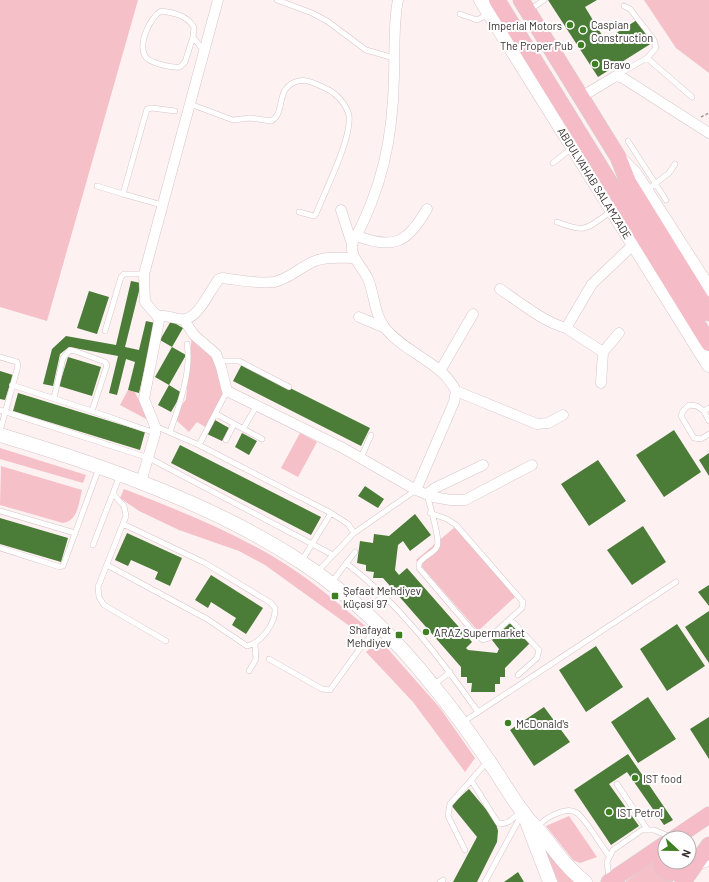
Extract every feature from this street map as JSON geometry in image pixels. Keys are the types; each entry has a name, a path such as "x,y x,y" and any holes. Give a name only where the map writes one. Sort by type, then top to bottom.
{"main road":[{"name":"ABDULVAHAB SALAMZADE","path":"481,0 493,7 709,343"},
{"path":"525,5 618,157 628,182 709,313"},
{"name":"ABDULVAHAB SALAMZADE","path":"493,7 573,147 709,365"},
{"path":"618,157 651,188 709,289"},
{"path":"0,435 120,474 238,526 300,562 331,584 365,613 433,685 489,760 534,831 569,868 585,882"},
{"path":"686,830 709,815"},
{"path":"697,830 709,821"},
{"path":"534,831 550,882"},
{"path":"609,882 657,849"},
{"path":"697,860 708,850"},
{"path":"664,870 668,873 682,870"}],"street":[{"path":"140,482 150,458 155,430 144,399 145,388 159,328 157,316 145,302 144,274 218,0"},
{"path":"398,0 394,31 391,131 376,194 354,240 351,250 369,281 377,314 385,328 404,347 440,371 451,382 456,392 454,402 416,490"},
{"path":"581,97 616,76 709,133"},
{"path":"354,240 377,242 396,241 414,230 427,209"},
{"path":"341,210 354,240"},
{"path":"566,328 592,284 634,244"},
{"path":"184,320 197,312 216,283 222,278 254,282 274,282 285,279 318,260 355,258"},
{"path":"500,290 531,310 559,326 566,328 603,352"},
{"path":"440,371 472,314"},
{"path":"157,316 168,316 184,320 194,335 216,354 227,391 361,458 416,490 426,494 451,500 465,500 532,465"},
{"path":"359,317 385,328"},
{"path":"601,383 603,352 619,333"},
{"path":"456,392 537,424 548,423 563,415"},
{"path":"426,494 435,488 483,465"}],"lane":[{"path":"277,0 312,13 327,21 366,50 394,58"},
{"path":"525,5 544,0"},
{"path":"616,76 647,58 655,51 656,44 630,8 624,6"},
{"path":"460,14 477,20 493,7"},
{"path":"193,37 185,62 180,67 167,66 147,59 144,55 145,35 154,16 161,11 183,16 190,20 194,27 193,37 204,51"},
{"path":"647,58 692,97"},
{"path":"190,104 233,120 250,118 271,121 277,116 283,91 294,82 302,80 309,81 333,92 347,109 349,117 345,143 316,214 314,216 310,216 298,212"},
{"path":"123,194 147,109 158,108 175,111"},
{"path":"628,141 651,188 666,200"},
{"path":"553,163 573,147"},
{"path":"651,188 669,173 675,164"},
{"path":"97,186 162,205"},
{"path":"557,222 573,228 584,229 613,210"},
{"path":"105,331 121,277 124,274 144,274"},
{"path":"170,432 182,397 189,356 187,344"},
{"path":"54,398 63,358 70,350 75,351 105,362 107,365 92,411"},
{"path":"0,357 17,362 18,366 3,411 0,431"},
{"path":"219,361 239,361 289,386"},
{"path":"12,386 155,430 170,432 331,514 348,524 354,533"},
{"path":"198,446 227,391"},
{"path":"243,429 257,405"},
{"path":"709,421 706,410 697,406 690,405 683,411 681,416 694,438 701,439 709,434"},
{"path":"3,411 150,458 333,555"},
{"path":"216,414 262,439"},
{"path":"226,440 234,424"},
{"path":"361,458 371,435"},
{"path":"0,548 60,567 63,566 100,467"},
{"path":"93,545 120,474"},
{"path":"316,573 354,533 416,490"},
{"path":"113,494 126,511 124,524 98,587 99,598 104,605 166,641"},
{"path":"426,494 430,513 439,544 421,560 419,564 420,568 477,636 483,640 489,638 522,608 523,602 456,525 447,519 430,513"},
{"path":"0,511 75,533"},
{"path":"300,562 331,514"},
{"path":"124,524 205,563 271,603 275,608 273,620 255,645 256,659 249,671"},
{"path":"331,584 355,552"},
{"path":"346,563 384,595 450,672 478,712"},
{"path":"107,565 194,611 247,646 255,645"},
{"path":"462,723 676,582"},
{"path":"365,613 384,595"},
{"path":"510,619 539,650 537,658 518,675"},
{"path":"269,659 322,690 330,690 361,647 379,627"},
{"path":"433,685 450,672"},
{"path":"465,850 448,816 450,804 489,760"},
{"path":"470,780 498,823 503,825 522,812"},
{"path":"618,784 647,829"},
{"path":"534,831 543,821 556,814 568,810 574,811 581,816 609,856"},
{"path":"485,882 522,812"},
{"path":"609,882 607,862 613,850 642,830 647,829 657,832"}],"shaded area":[{"path":"0,0 138,0 47,321 0,307"},
{"path":"644,0 709,0 709,73 676,48"},
{"path":"192,334 219,356 226,398 207,428 197,422 189,432 174,418 186,399"},
{"path":"128,390 135,392 148,420 120,405"},
{"path":"300,433 317,442 298,477 281,468"},
{"path":"0,448 86,475 83,483 0,459"},
{"path":"1,466 82,490 75,515 68,522 63,523 0,505"},
{"path":"124,489 244,540 305,577 369,629 362,635 265,565 239,551 179,530 139,511 120,498"},
{"path":"455,527 516,596 478,631 416,560"},
{"path":"380,640 440,708 475,758 465,772 413,702 366,652"},
{"path":"569,816 597,857 580,863 573,860 546,826"},
{"path":"544,848 576,882 558,882"},
{"path":"657,858 657,870 672,870 679,876 672,882 625,882"}],"building":[{"name":"Caspian Construction","path":"548,0 597,0 585,7 605,40 637,20 652,43 598,77"},
{"path":"131,281 141,283 125,347 139,350 146,321 155,323 139,393 128,390 135,362 126,359 117,395 109,393 118,356 69,347 60,354 53,386 43,384 52,349 66,336 116,345"},
{"path":"89,291 109,297 97,334 77,328"},
{"path":"171,321 183,328 172,347 160,340"},
{"path":"172,347 186,355 169,385 155,377"},
{"path":"68,357 101,367 92,396 59,386"},
{"path":"242,364 370,428 361,446 233,381"},
{"path":"0,371 13,375 5,400 0,399"},
{"path":"169,385 182,393 171,412 158,405"},
{"path":"18,393 145,432 140,450 13,411"},
{"path":"215,420 229,428 222,441 207,434"},
{"path":"674,430 701,472 664,497 636,455"},
{"path":"242,433 257,441 249,455 235,447"},
{"path":"180,445 321,517 311,535 171,463"},
{"path":"709,453 709,476 699,460"},
{"path":"598,460 626,501 589,526 561,484"},
{"path":"365,486 384,499 378,508 358,496"},
{"path":"415,514 431,535 410,551 403,541 398,545 395,570 399,575 407,568 472,642 466,648 468,650 497,653 499,649 492,640 511,622 531,642 505,668 505,677 500,677 500,684 495,684 495,692 471,692 472,683 467,683 467,677 461,677 461,667 383,578 373,578 374,572 366,571 366,565 357,563 360,541 373,543 374,534 389,536"},
{"path":"0,518 68,538 61,562 0,544"},
{"path":"643,526 666,562 632,585 607,550"},
{"path":"127,533 182,558 170,586 155,579 158,572 131,560 128,566 115,560"},
{"path":"211,575 263,608 246,634 232,625 236,618 211,602 208,608 195,600"},
{"path":"709,585 709,606 698,592"},
{"path":"709,611 709,663 685,627"},
{"path":"677,624 705,666 667,691 640,649"},
{"path":"596,646 623,687 586,712 559,670"},
{"path":"648,697 676,739 638,763 611,722"},
{"path":"544,707 570,742 534,766 510,730"},
{"path":"709,717 709,759 690,729"},
{"path":"628,754 673,820 664,825 627,772 609,784 639,826 611,845 574,790"},
{"path":"469,789 495,820 498,831 497,842 477,882 453,882 477,837 451,805"},
{"path":"518,872 524,882 504,882"}],"place":[{"name":"Imperial Motors","path":"570,25"},
{"name":"Caspian Construction","path":"583,30"},
{"name":"The Proper Pub","path":"581,45"},
{"name":"Bravo","path":"595,64"},
{"name":"Şəfaət Mehdiyev küçəsi 97","path":"335,596"},
{"name":"ARAZ Supermarket","path":"426,632"},
{"name":"Shafayat Mehdiyev","path":"399,635"},
{"name":"McDonald's","path":"508,723"},
{"name":"IST food","path":"635,778"},
{"name":"IST Petrol","path":"609,812"}]}
